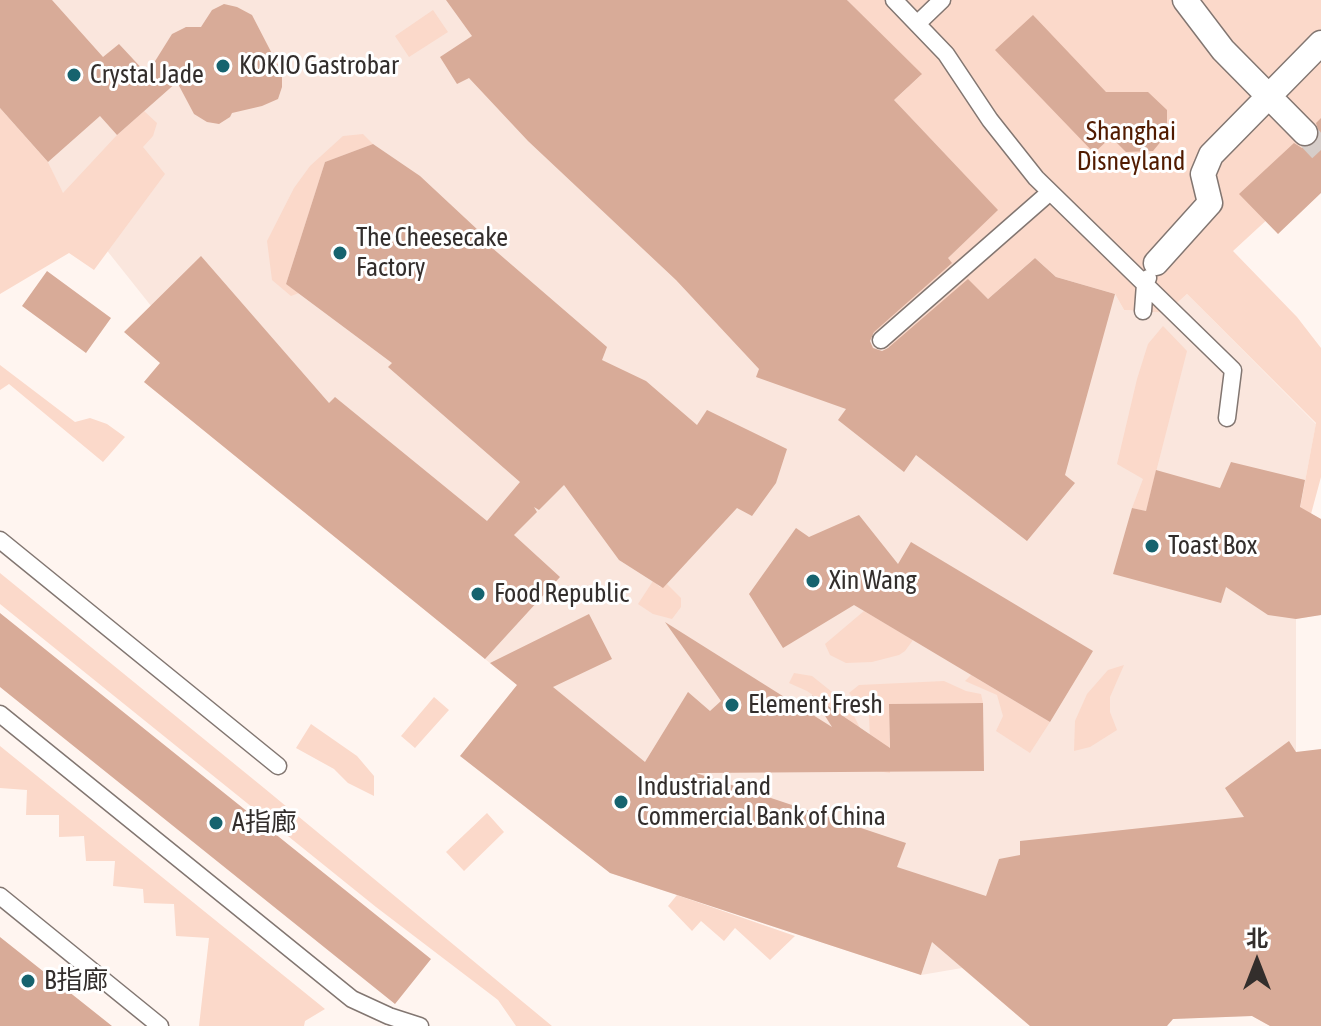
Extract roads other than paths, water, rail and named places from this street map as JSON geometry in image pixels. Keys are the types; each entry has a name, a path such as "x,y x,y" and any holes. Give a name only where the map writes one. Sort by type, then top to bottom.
{"street":[{"path":"1185,0 1223,50 1305,133"},
{"path":"1150,274 1210,203 1203,174 1211,155 1321,43"}],"lane":[{"path":"894,0 946,54 990,120 1050,192 1150,274 1233,370 1227,418"},
{"path":"917,24 942,0"},
{"path":"881,340 1050,192"},
{"path":"1143,311 1150,274"},
{"path":"0,540 278,766"},
{"path":"0,714 352,999 420,1026"},
{"path":"0,896 160,1026"}],"tunnel":[{"path":"1305,133 1321,150"}],"place":[{"name":"KOKIO Gastrobar","path":"223,66"},
{"name":"Crystal Jade","path":"74,75"},
{"name":"The Cheesecake Factory","path":"340,253"},
{"name":"Toast Box","path":"1152,546"},
{"name":"Xin Wang","path":"813,581"},
{"name":"Food Republic","path":"478,594"},
{"name":"Element Fresh","path":"732,705"},
{"name":"Industrial and Commercial Bank of China","path":"621,802"},
{"name":"A指廊","path":"216,823"},
{"name":"B指廊","path":"28,981"}],"park label":[{"name":"Shanghai Disneyland","path":"1131,147"}]}
